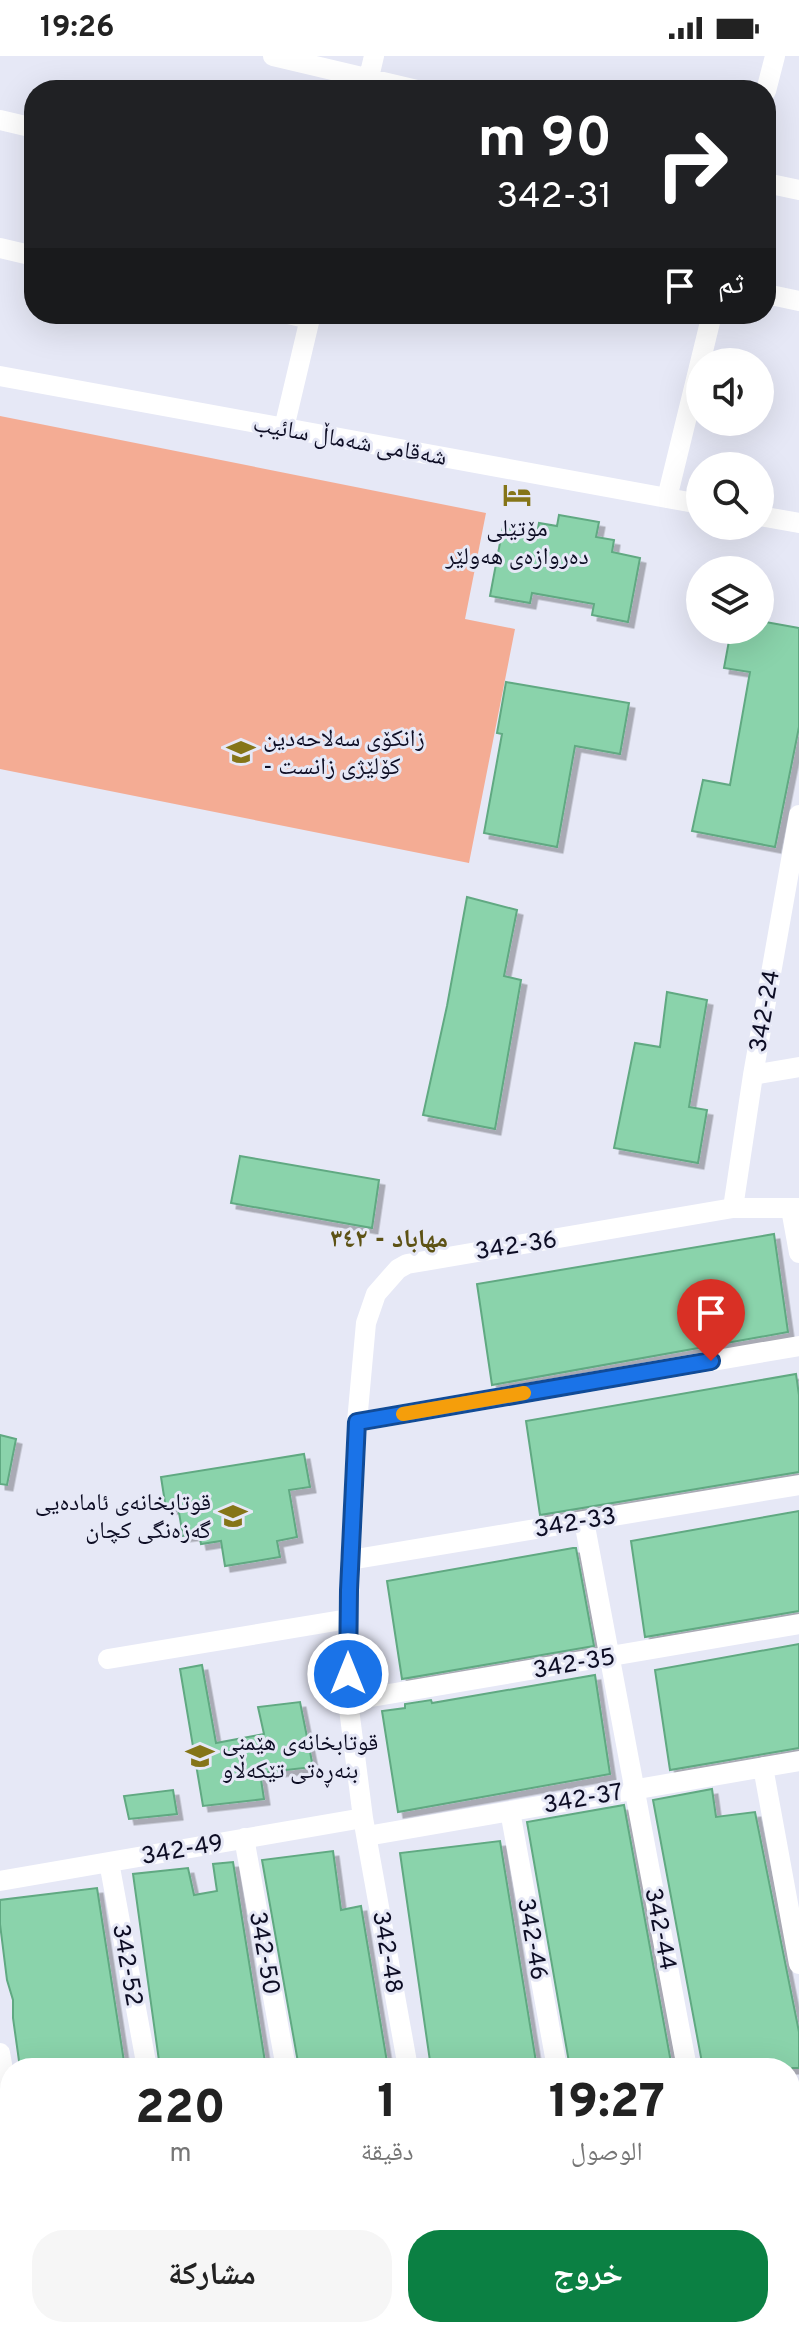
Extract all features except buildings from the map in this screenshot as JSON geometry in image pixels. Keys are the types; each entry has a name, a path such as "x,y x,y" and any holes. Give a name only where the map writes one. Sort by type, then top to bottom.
{"street":[{"path":"273,56 354,80"},
{"path":"368,80 374,56"},
{"path":"769,80 775,56"},
{"path":"0,120 24,126"},
{"path":"776,185 799,190"},
{"path":"0,248 24,254"},
{"path":"776,296 799,301"},
{"path":"284,428 309,324"},
{"path":"667,498 710,324"},
{"name":"شەقامی شەماڵ سائیب","path":"0,376 686,501"},
{"path":"774,519 799,523"},
{"name":"342-24","path":"733,1208 799,815"},
{"path":"777,940 799,936"},
{"path":"753,1075 799,1067"},
{"name":"342-36","path":"365,1827 348,1701 348,1619 357,1422 370,1307 376,1294 398,1269 407,1264 733,1208 795,1208"},
{"path":"795,1208 799,1253"},
{"path":"357,1422 799,1346"},
{"name":"342-33","path":"350,1560 799,1485"},
{"name":"342-44","path":"584,1521 685,2058"},
{"path":"108,1659 348,1619"},
{"name":"342-35","path":"348,1701 799,1624"},
{"name":"342-37","path":"365,1827 510,1811 799,1761"},
{"path":"763,1767 799,1964"},
{"name":"342-46","path":"510,1811 555,2058"},
{"name":"342-49","path":"0,1881 244,1838 365,1827"},
{"name":"342-48","path":"365,1827 406,2058"},
{"name":"342-50","path":"244,1838 284,2058"},
{"name":"342-52","path":"109,1862 145,2058"}],"shaded area":[{"path":"0,416 486,513 465,619 515,629 469,863 0,769"}],"slow traffic":[{"path":"403,1414 524,1393"}],"place":[{"name":"مۆتێلی دەروازەی هەولێر","path":"517,495"},
{"name":"زانکۆی سەلاحەدین - کۆلێژی زانست","path":"241,752"},
{"name":"قوتابخانەی ئامادەیی گەزەنگی کچان","path":"233,1516"},
{"name":"قوتابخانەی هێمنی بنەڕەتی تێکەڵاو","path":"200,1756"}],"district":[{"name":"مهاباد - ٣٤٢","path":"389,1238"}],"route":[{"path":"348,1674 357,1422 711,1361"}]}
